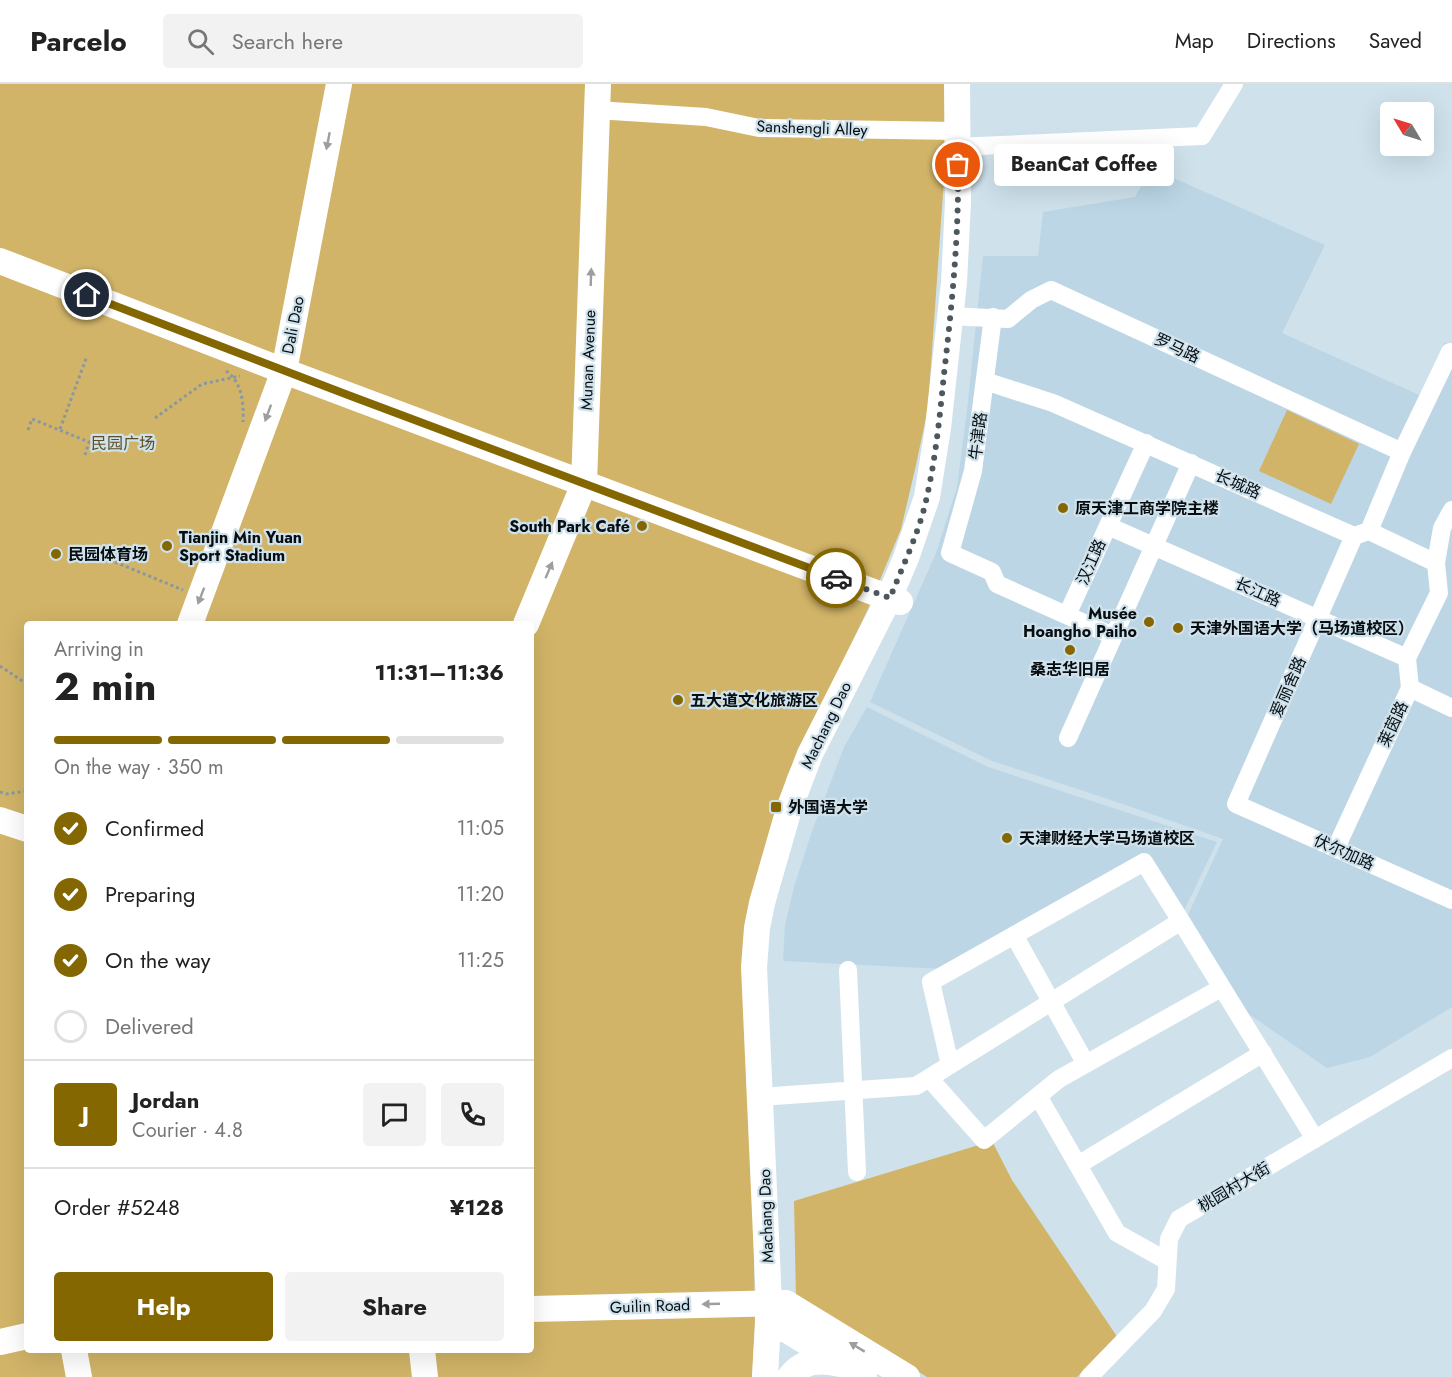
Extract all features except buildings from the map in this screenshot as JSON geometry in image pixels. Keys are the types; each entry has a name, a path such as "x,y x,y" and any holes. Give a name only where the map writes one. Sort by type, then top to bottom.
{"main road":[{"name":"Dali Dao","path":"191,621 284,371 339,84"},
{"name":"Munan Avenue","path":"527,621 585,484 598,84"},
{"name":"Machang Dao","path":"957,84 962,141"},
{"name":"Machang Dao","path":"765,1377 778,1303 770,978 779,891 806,799 819,765 895,600 906,558 927,497 957,317 957,237 962,141 970,84"},
{"path":"0,261 284,371 895,600"},
{"name":"Machang Dao","path":"778,1303 754,967 757,928 789,809 806,765 895,600"},
{"path":"0,820 24,828"},
{"path":"778,1303 785,1329 779,1377"},
{"path":"778,1303 907,1377"},
{"name":"Guilin Road","path":"534,1310 778,1303"},
{"path":"785,1329 855,1371"},
{"path":"0,1342 24,1337"},
{"path":"75,1353 79,1377"},
{"path":"422,1353 425,1377"},
{"path":"789,1377 796,1369 812,1361 828,1361 855,1371"}],"street":[{"name":"Sanshengli Alley","path":"596,110 706,117 759,128 962,141 1202,136 1234,84"},
{"name":"罗马路","path":"957,317 1008,319 1031,300 1051,290 1402,452"},
{"name":"牛津路","path":"993,317 973,471 950,553 992,572 997,584 1067,615"},
{"name":"爱丽舍路","path":"1236,804 1318,618 1450,352"},
{"name":"长城路","path":"985,381 1053,403 1191,463 1436,563"},
{"name":"汉江路","path":"1067,615 1146,443"},
{"path":"1068,738 1191,463"},
{"path":"1407,658 1439,593 1436,563 1442,528 1452,510"},
{"name":"长江路","path":"1108,526 1407,658"},
{"path":"1067,615 1113,636"},
{"name":"莱茵路","path":"1336,848 1410,687 1407,658"},
{"path":"1410,687 1452,708"},
{"name":"伏尔加路","path":"1236,804 1452,900"},
{"path":"950,1065 931,982 1144,862 1315,1139"},
{"path":"774,1096 916,1086 1181,921"},
{"path":"1014,935 1086,1064"},
{"path":"848,970 857,1172"},
{"path":"929,1078 984,1140 1059,1078 1221,988"},
{"path":"1078,1165 1263,1053"},
{"name":"桃园村大街","path":"1089,1377 1153,1311 1166,1289 1169,1239 1179,1219 1452,1058"},
{"path":"1038,1096 1117,1233 1167,1261"}],"path":[{"path":"60,429 87,356"},
{"path":"220,367 234,377 244,403 243,425"},
{"path":"154,418 202,384 239,376 249,378"},
{"path":"28,430 32,419 60,429 89,442 85,455"},
{"path":"115,562 201,597"},
{"path":"0,666 24,682"},
{"path":"0,792 6,794 24,791"}],"shaded area":[{"name":"天津外国语大学（马场道校区）","path":"1151,168 1325,245 1282,333 1419,395 1445,342 1452,345 1452,1007 1370,1057 1327,1068 1237,1006 1186,919 1223,839 992,761 870,702 936,553 957,487 983,256 1038,256 1043,212 1135,197"},
{"name":"天津财经大学马场道校区","path":"867,707 988,767 1217,842 1183,913 1146,855 944,969 783,961 785,925 811,834 844,747"}],"green space":[{"name":"五大道文化旅游区","path":"0,84 945,84 945,165 928,408 901,529 868,609 787,776 749,907 755,1327 752,1377 0,1377"},
{"path":"1287,410 1359,444 1331,504 1259,471"},
{"path":"992,1141 1012,1180 1118,1338 1077,1377 927,1377 796,1298 794,1201"}],"way so far":[{"path":"836,578 890,598 927,497 938,428 951,316 957,237 958,165"}],"place":[{"name":"BeanCat Coffee","path":"958,165"},
{"name":"原天津工商学院主楼","path":"1063,508"},
{"name":"South Park Café","path":"642,526"},
{"name":"Tianjin Min Yuan Sport Stadium","path":"167,546"},
{"name":"民园体育场","path":"56,554"},
{"name":"Musée Hoangho Paiho","path":"1149,622"},
{"name":"天津外国语大学（马场道校区）","path":"1178,628"},
{"name":"桑志华旧居","path":"1070,650"},
{"name":"五大道文化旅游区","path":"678,700"},
{"name":"外国语大学","path":"776,807"},
{"name":"天津财经大学马场道校区","path":"1007,838"}],"route":[{"path":"87,295 836,578"}],"park label":[{"name":"民园广场","path":"123,443"}]}
